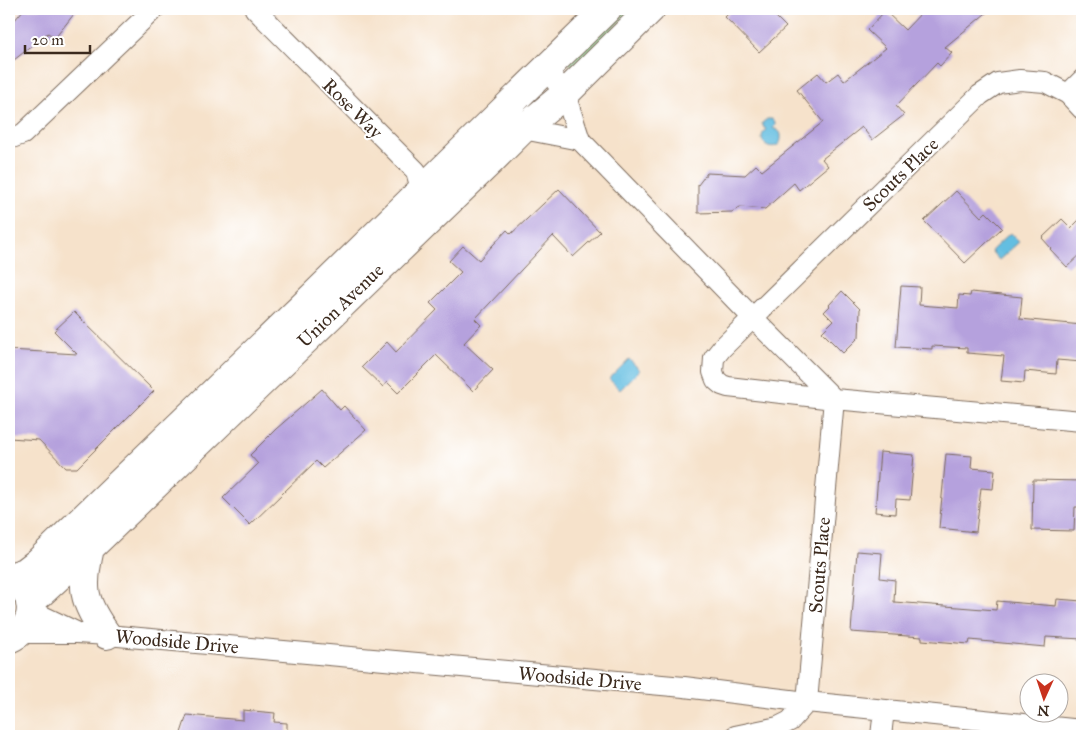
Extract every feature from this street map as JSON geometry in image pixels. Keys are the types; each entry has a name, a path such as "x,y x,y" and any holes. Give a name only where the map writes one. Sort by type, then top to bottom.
{"street":[{"path":"9,139 23,134 154,9"},
{"name":"Rose Way","path":"255,9 416,171 430,219"},
{"name":"Union Avenue","path":"22,621 82,538 422,191 607,9"},
{"name":"Union Avenue","path":"9,577 25,572 82,538 430,219 523,129 565,94 651,9"},
{"path":"546,68 565,94 580,140 834,399"},
{"name":"Scouts Place","path":"1082,109 1068,94 1045,82 1020,80 998,83 980,95 722,348 714,358 713,372 716,380 728,387 834,399 1082,421"},
{"path":"1068,94 1082,80"},
{"path":"504,109 523,129 580,140"},
{"name":"Scouts Place","path":"807,702 834,399"},
{"path":"82,538 85,595 92,614 107,635"},
{"path":"9,577 22,586 27,594 22,621"},
{"name":"Woodside Drive","path":"22,621 78,633 684,687 807,702 1082,730"},
{"path":"735,736 778,727 790,721 807,702"},
{"path":"881,736 884,710"}],"green space":[{"path":"621,9 633,9 576,65 570,65 568,61"}],"water":[{"path":"767,119 772,119 775,122 773,128 781,134 780,142 773,147 765,144 762,140 762,135 766,129 762,123"},
{"path":"1010,233 1019,242 999,260 991,251"},
{"path":"629,359 640,370 620,390 609,379"}],"building":[{"path":"24,9 78,9 55,38 48,33 9,64 9,27"},
{"path":"733,9 768,9 786,27 759,52 725,17"},
{"path":"925,9 991,9 945,47 952,53 940,66 937,63 896,106 904,115 872,140 862,127 822,159 828,166 799,190 794,183 765,209 740,207 732,212 698,213 698,185 707,173 745,175 756,165 762,171 823,122 797,90 818,73 826,82 838,73 844,81 886,48 867,30 885,11 905,30"},
{"path":"559,189 600,232 573,257 553,236 475,319 481,325 464,343 493,370 473,391 436,355 398,393 387,382 383,387 362,367 387,342 396,352 437,310 430,303 461,272 449,261 463,246 479,260 507,230 511,234"},
{"path":"956,191 981,217 986,212 1002,228 965,263 924,221"},
{"path":"1082,217 1082,253 1067,267 1042,238 1062,219 1071,228"},
{"path":"901,286 920,287 919,305 958,308 959,295 970,296 971,292 1022,297 1020,319 1082,325 1082,362 1057,360 1056,374 1025,371 1024,383 1001,381 1004,356 967,353 967,348 932,346 932,349 896,347"},
{"path":"842,291 860,309 859,337 843,353 822,332 833,321 824,312"},
{"path":"74,312 154,391 77,468 66,468 39,440 9,438 9,350 77,354 54,331"},
{"path":"322,389 340,410 344,406 366,430 323,468 316,461 250,525 223,498 258,464 250,455 276,429"},
{"path":"880,452 914,455 910,500 896,499 895,514 875,512"},
{"path":"946,454 972,456 971,468 995,470 993,489 981,488 976,532 939,528"},
{"path":"1033,480 1082,481 1082,507 1075,507 1074,531 1032,530"},
{"path":"857,551 882,553 880,578 895,580 894,602 996,610 997,601 1056,606 1057,599 1082,601 1082,639 1046,637 1045,647 970,640 969,644 922,640 922,637 851,632"},
{"path":"243,710 275,713 274,722 287,723 287,736 180,736 187,715 243,720"}]}
